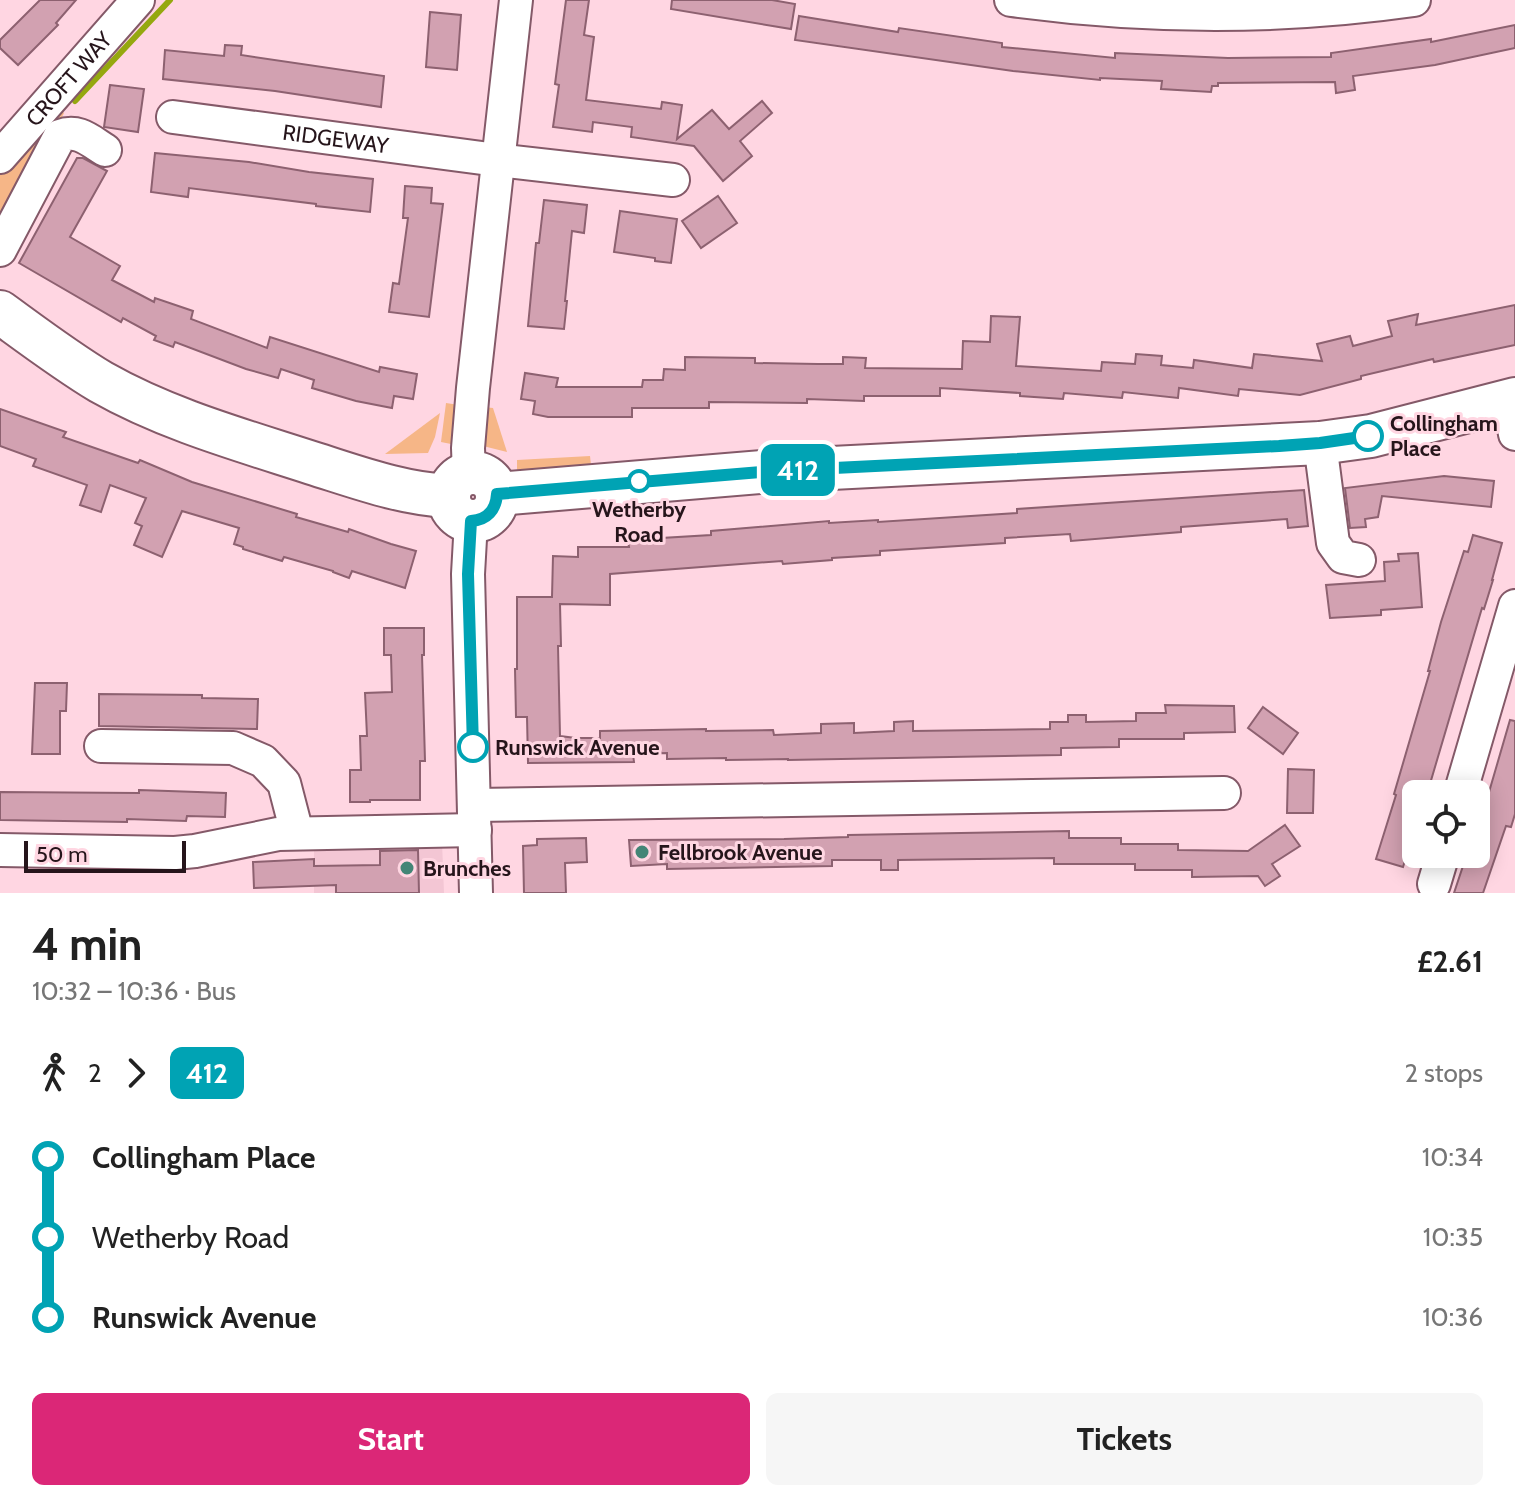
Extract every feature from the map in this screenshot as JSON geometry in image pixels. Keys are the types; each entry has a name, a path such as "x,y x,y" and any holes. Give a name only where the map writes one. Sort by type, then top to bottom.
{"main road":[{"path":"0,312 73,364 135,399 249,443 396,489 429,495 471,496 773,471 1320,443 1513,411"}],"street":[{"name":"CROFT WAY","path":"0,157 138,0"},
{"path":"476,893 468,448 516,0"},
{"path":"1011,0 1130,11 1191,6 1249,14 1414,0"},
{"name":"RIDGEWAY","path":"173,117 673,180"},
{"path":"0,250 60,136 80,134 105,150"},
{"path":"1320,443 1333,543 1343,557 1359,560"},
{"path":"1464,780 1515,606"},
{"path":"101,746 233,748 243,752 263,761 284,783 297,833"},
{"path":"0,850 175,853 259,837 475,817 1224,793"}],"shaded area":[{"path":"58,107 64,113 0,238 0,171"},
{"path":"446,403 459,405 451,444 441,442"},
{"path":"483,407 493,408 507,452 479,445"},
{"path":"440,413 428,453 385,454"},
{"path":"590,456 591,465 517,470 517,460"},
{"path":"442,842 444,893 314,893 314,846"}],"building":[{"path":"40,0 76,0 56,23 58,25 18,65 0,48 0,40"},
{"path":"566,0 589,0 584,35 594,37 586,100 661,109 662,102 682,105 677,139 712,110 729,129 762,101 772,113 740,141 752,156 723,181 694,146 631,137 632,127 593,122 592,132 553,127"},
{"path":"672,0 772,0 795,4 791,29 671,9"},
{"path":"430,12 461,15 457,70 426,67"},
{"path":"799,16 898,32 899,28 1002,43 1002,47 1115,58 1115,53 1228,58 1331,57 1331,53 1431,39 1431,42 1515,25 1515,48 1435,65 1353,76 1355,90 1336,93 1335,82 1218,83 1218,86 1212,86 1211,92 1161,89 1162,81 1100,80 1013,71 795,40"},
{"path":"225,45 242,46 241,55 384,76 381,107 163,79 165,50 224,56"},
{"path":"110,85 144,89 138,132 104,127"},
{"path":"155,153 373,179 370,212 189,188 188,197 151,192"},
{"path":"77,158 107,171 70,237 120,266 112,280 154,302 155,298 193,311 191,319 267,348 270,337 379,372 380,367 417,374 413,399 394,396 392,408 356,401 312,388 314,380 281,369 278,378 175,342 173,347 154,340 156,336 123,318 121,322 19,263"},
{"path":"405,186 432,188 431,203 443,204 429,317 389,312 393,283 399,284 408,218 403,218"},
{"path":"718,196 737,223 701,248 682,221"},
{"path":"544,200 587,205 584,233 572,231 564,329 528,326 536,243 539,243"},
{"path":"620,211 677,219 671,263 614,252"},
{"path":"1515,305 1515,345 1434,362 1433,359 1361,376 1361,379 1300,395 1239,389 1238,396 1179,388 1178,398 1123,392 1122,398 1064,393 1063,399 940,388 940,396 864,396 864,401 807,399 807,403 709,402 709,408 632,408 632,417 548,417 533,414 535,401 521,399 525,373 558,378 556,387 642,387 643,380 663,380 664,369 685,370 685,357 755,358 755,363 843,364 843,357 866,358 865,368 962,369 963,341 990,342 991,316 1020,317 1016,366 1101,371 1102,362 1135,364 1136,354 1162,356 1161,365 1193,368 1194,360 1252,368 1254,354 1322,361 1317,344 1350,336 1353,346 1392,336 1388,321 1418,314 1416,325"},
{"path":"0,409 66,432 63,437 138,463 140,460 192,482 297,514 296,517 348,532 349,529 416,551 405,588 352,571 349,578 284,557 282,561 243,549 234,544 239,528 182,511 162,557 134,545 142,526 135,523 146,498 110,485 101,512 80,505 87,485 33,466 36,459 0,446"},
{"path":"1444,476 1494,481 1491,507 1382,496 1378,517 1365,519 1366,527 1350,528 1345,488"},
{"path":"1304,490 1308,526 1288,528 1287,519 1181,527 1181,532 1071,541 1070,534 1005,538 1005,543 880,551 880,555 832,560 610,574 610,605 560,604 560,736 600,738 600,731 706,729 773,730 774,735 821,733 821,724 854,723 854,733 894,731 894,722 913,721 913,731 1050,729 1050,722 1068,722 1068,715 1086,715 1086,722 1136,721 1136,713 1166,713 1165,705 1234,706 1235,732 1184,733 1184,739 1119,739 1119,747 1061,748 1061,755 726,760 667,759 667,753 633,754 634,762 528,763 527,717 516,717 517,597 552,597 553,556 578,557 578,547 629,547 628,540 711,535 711,531 829,521 878,522 1017,513 1017,509"},
{"path":"1473,535 1502,543 1431,780 1402,780 1402,867 1376,859 1441,622 1464,551 1468,552"},
{"path":"1418,553 1422,607 1381,610 1381,615 1330,618 1326,585 1385,581 1384,562 1399,561 1398,554"},
{"path":"384,628 424,628 425,761 420,761 420,800 350,802 350,770 361,770 360,736 367,736 365,693 392,692 391,655 384,655"},
{"path":"35,683 67,683 66,711 60,711 60,754 32,754"},
{"path":"99,694 258,699 257,729 99,726"},
{"path":"1263,707 1298,733 1283,754 1248,728"},
{"path":"1510,720 1515,721 1515,814 1511,827 1506,826 1483,893 1454,893 1462,868 1490,868 1490,789"},
{"path":"1288,769 1314,770 1313,813 1287,813"},
{"path":"139,790 226,793 225,817 187,816 186,821 127,819 127,822 0,820 0,792 139,793"},
{"path":"1285,825 1300,846 1272,864 1280,876 1265,886 1258,876 1192,877 1192,870 1135,870 1135,864 1054,864 1054,858 898,860 898,870 881,870 881,860 832,860 832,866 667,869 667,864 631,866 629,840 1069,831 1069,838 1121,838 1121,844 1178,844 1178,850 1248,851"},
{"path":"586,838 587,862 565,863 566,893 524,893 523,846 537,845 537,839"},
{"path":"418,850 419,893 336,893 336,885 254,888 253,862 314,859 314,866 380,865 380,851"}],"waterway":[{"path":"75,101 170,0"}],"bus line":[{"name":"412","path":"473,747 468,574 471,521 487,516 493,510 497,494 773,471 1279,446 1368,436"}],"place":[{"name":"Collingham Place","path":"1368,436"},
{"name":"Wetherby Road","path":"639,481"},
{"name":"Runswick Avenue","path":"473,747"},
{"name":"Fellbrook Avenue","path":"642,852"},
{"name":"Brunches","path":"407,868"}]}
